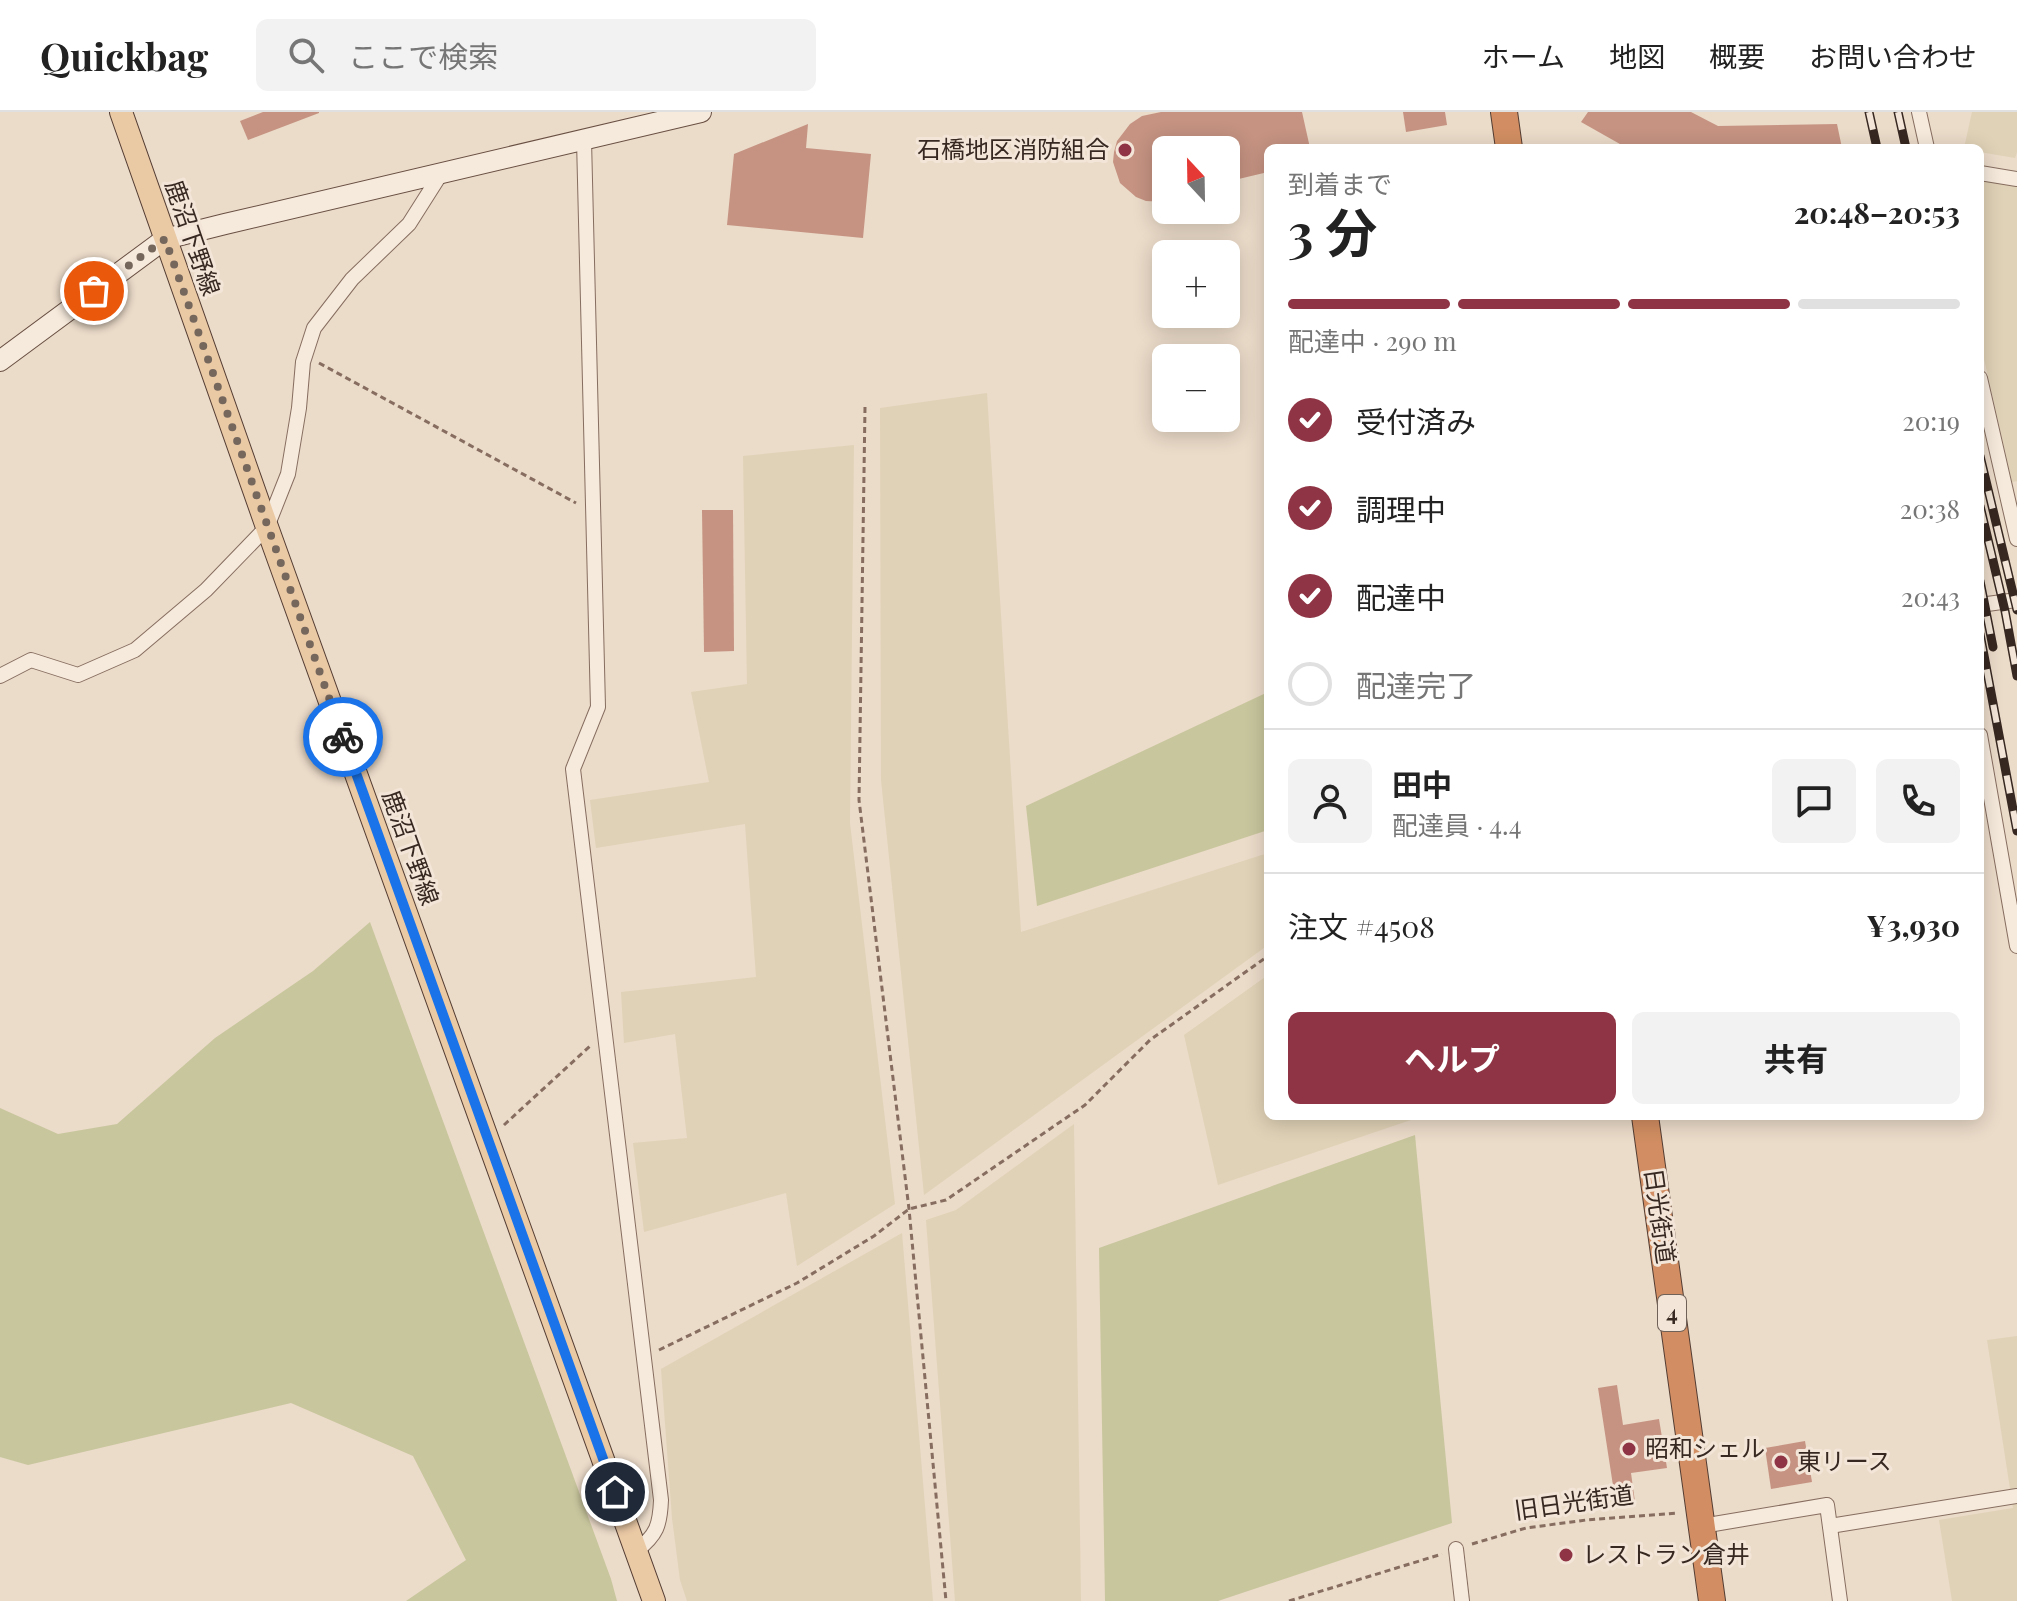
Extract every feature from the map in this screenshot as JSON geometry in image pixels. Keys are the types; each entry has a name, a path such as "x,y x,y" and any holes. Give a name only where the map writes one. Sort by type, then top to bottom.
{"highway":[{"path":"1504,112 1508,144"},
{"name":"日光街道","path":"1646,1120 1712,1601"}],"main road":[{"name":"鹿沼下野線","path":"121,112 267,527 654,1601"}],"street":[{"path":"0,361 165,239 701,112"},
{"path":"1919,112 1926,144"},
{"path":"584,140 598,707 573,769 661,1500 660,1519 651,1540 636,1551"},
{"path":"0,676 31,660 78,675 135,650 206,590 267,527 288,474 305,356 314,328 352,279 409,224 442,172"},
{"path":"1984,174 2017,179"},
{"path":"1984,395 2017,539"},
{"path":"1984,604 2017,600"},
{"path":"1984,758 2017,946"},
{"path":"1830,1526 2017,1496"},
{"path":"1701,1518 1827,1505 1840,1601"},
{"path":"1456,1549 1462,1601"}],"path":[{"path":"305,356 593,512"},
{"path":"865,407 859,800 909,1209 946,1601"},
{"path":"643,1362 648,1356 797,1283 874,1236 909,1209 946,1200 1085,1105 1150,1040 1264,959"},
{"path":"488,1139 604,1033"},
{"name":"旧日光街道","path":"1289,1601 1526,1528 1586,1520 1701,1518"}],"shaded area":[{"path":"1972,112 2017,112 2015,158 1984,153 1984,144 1965,144"},
{"path":"1984,181 2017,186 2017,481 2012,482 1984,359"},
{"path":"987,393 1021,932 1264,854 1264,948 924,1195 881,780 880,408"},
{"path":"854,445 850,823 895,1204 797,1266 786,1193 644,1232 633,1143 687,1138 675,1034 624,1043 621,992 756,977 745,824 596,848 590,800 709,782 691,692 747,684 743,456"},
{"path":"1264,694 1264,831 1037,906 1026,806"},
{"path":"370,922 617,1601 406,1601 466,1560 413,1456 291,1403 28,1465 0,1457 0,1108 58,1134 117,1124 215,1038 313,971"},
{"path":"1264,978 1264,1120 1411,1120 1218,1185 1184,1035"},
{"path":"1074,1124 1081,1601 955,1601 926,1220 956,1210"},
{"path":"1415,1135 1452,1523 1218,1601 1105,1601 1099,1248"},
{"path":"902,1233 933,1601 687,1601 680,1580 672,1518 661,1369"},
{"path":"2017,1336 2017,1601 1952,1601 1939,1520 2013,1508 1987,1340"}],"building":[{"path":"263,112 319,113 248,140 240,121"},
{"path":"1161,112 1302,112 1309,144 1264,144 1264,173 1240,179 1240,136 1152,136 1152,201 1146,201 1136,197 1120,183 1113,162 1117,141 1130,124 1142,116"},
{"path":"1403,112 1445,112 1447,125 1406,132"},
{"path":"1588,112 1691,112 1718,126 1837,124 1841,144 1620,144 1581,122"},
{"path":"808,124 806,148 871,154 863,238 727,225 734,154"},
{"path":"702,510 733,510 734,651 704,652"},
{"path":"1617,1385 1623,1425 1659,1419 1667,1468 1631,1473 1635,1502 1616,1505 1598,1388"},
{"path":"1805,1441 1812,1482 1771,1489 1765,1448"}],"railway":[{"path":"1869,112 1876,144"},
{"path":"1898,112 1905,144"},
{"path":"1984,473 2017,610"},
{"path":"1984,523 2017,676"},
{"path":"1984,601 1993,647"},
{"path":"1984,655 2017,831"}],"way so far":[{"path":"94,291 165,239 343,737"}],"place":[{"name":"石橋地区消防組合","path":"1125,150"},
{"name":"昭和シェル","path":"1629,1449"},
{"name":"東リース","path":"1781,1462"},
{"name":"レストラン倉井","path":"1566,1555"}],"route":[{"path":"343,737 615,1492"}]}
